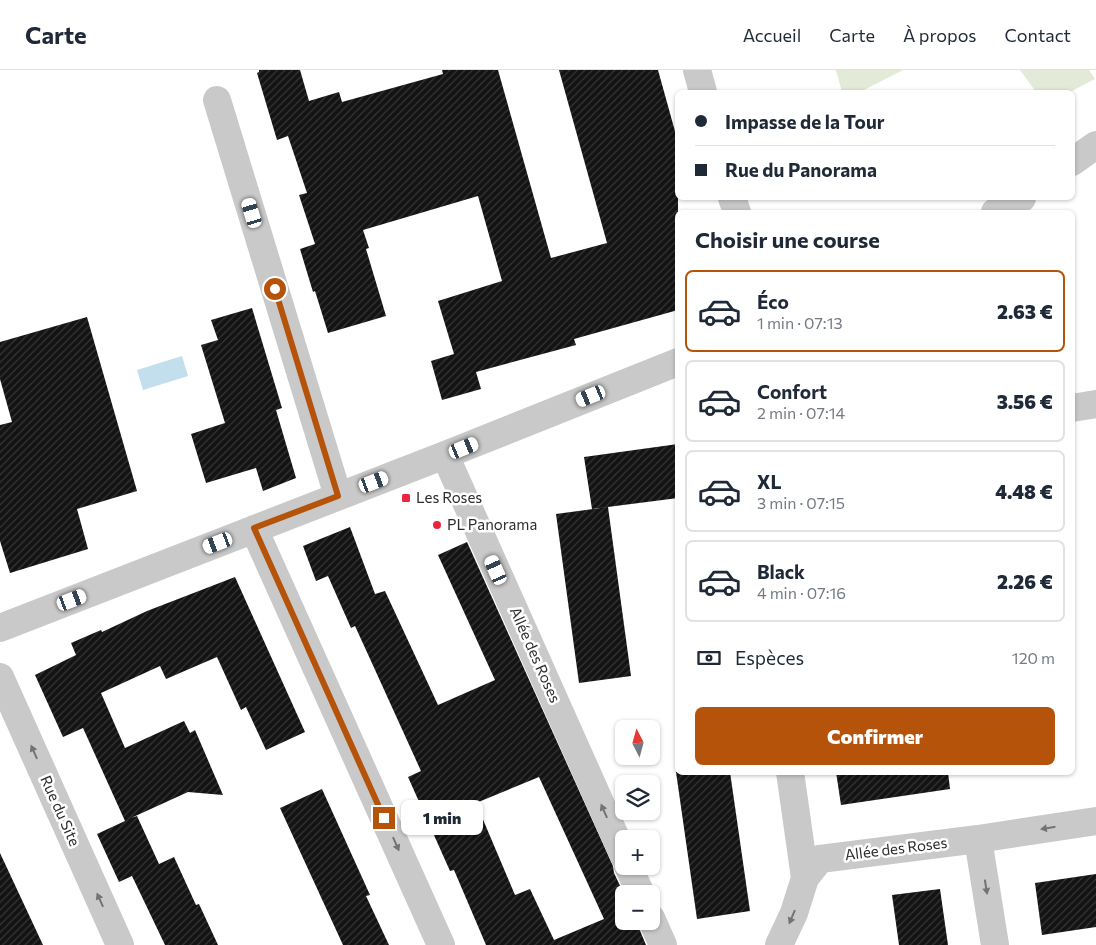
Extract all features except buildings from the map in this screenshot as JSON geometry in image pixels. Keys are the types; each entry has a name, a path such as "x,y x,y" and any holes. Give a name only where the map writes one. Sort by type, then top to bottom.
{"street":[{"path":"697,70 702,90"},
{"path":"217,100 338,496"},
{"path":"1075,160 1096,145"},
{"path":"999,210 1018,200"},
{"path":"0,628 675,363"},
{"path":"1075,408 1096,404"},
{"name":"Allée des Roses","path":"445,455 615,836"},
{"path":"254,528 441,945"},
{"name":"Rue du Site","path":"0,677 120,945"},
{"path":"790,775 805,878"},
{"name":"Allée des Roses","path":"780,945 794,913 805,878 820,859 978,839 1096,821"},
{"path":"978,839 995,945"},
{"path":"656,930 663,945"}],"green space":[{"path":"836,70 903,70 864,90 841,90"},
{"path":"1020,70 1089,70 1095,79 1074,90 1035,90"}],"water":[{"path":"182,356 188,376 143,390 137,370"}],"place":[{"name":"Les Roses","path":"406,498"},
{"name":"PL Panorama","path":"437,525"}],"route":[{"path":"275,289 338,496 254,528 384,818"}]}
